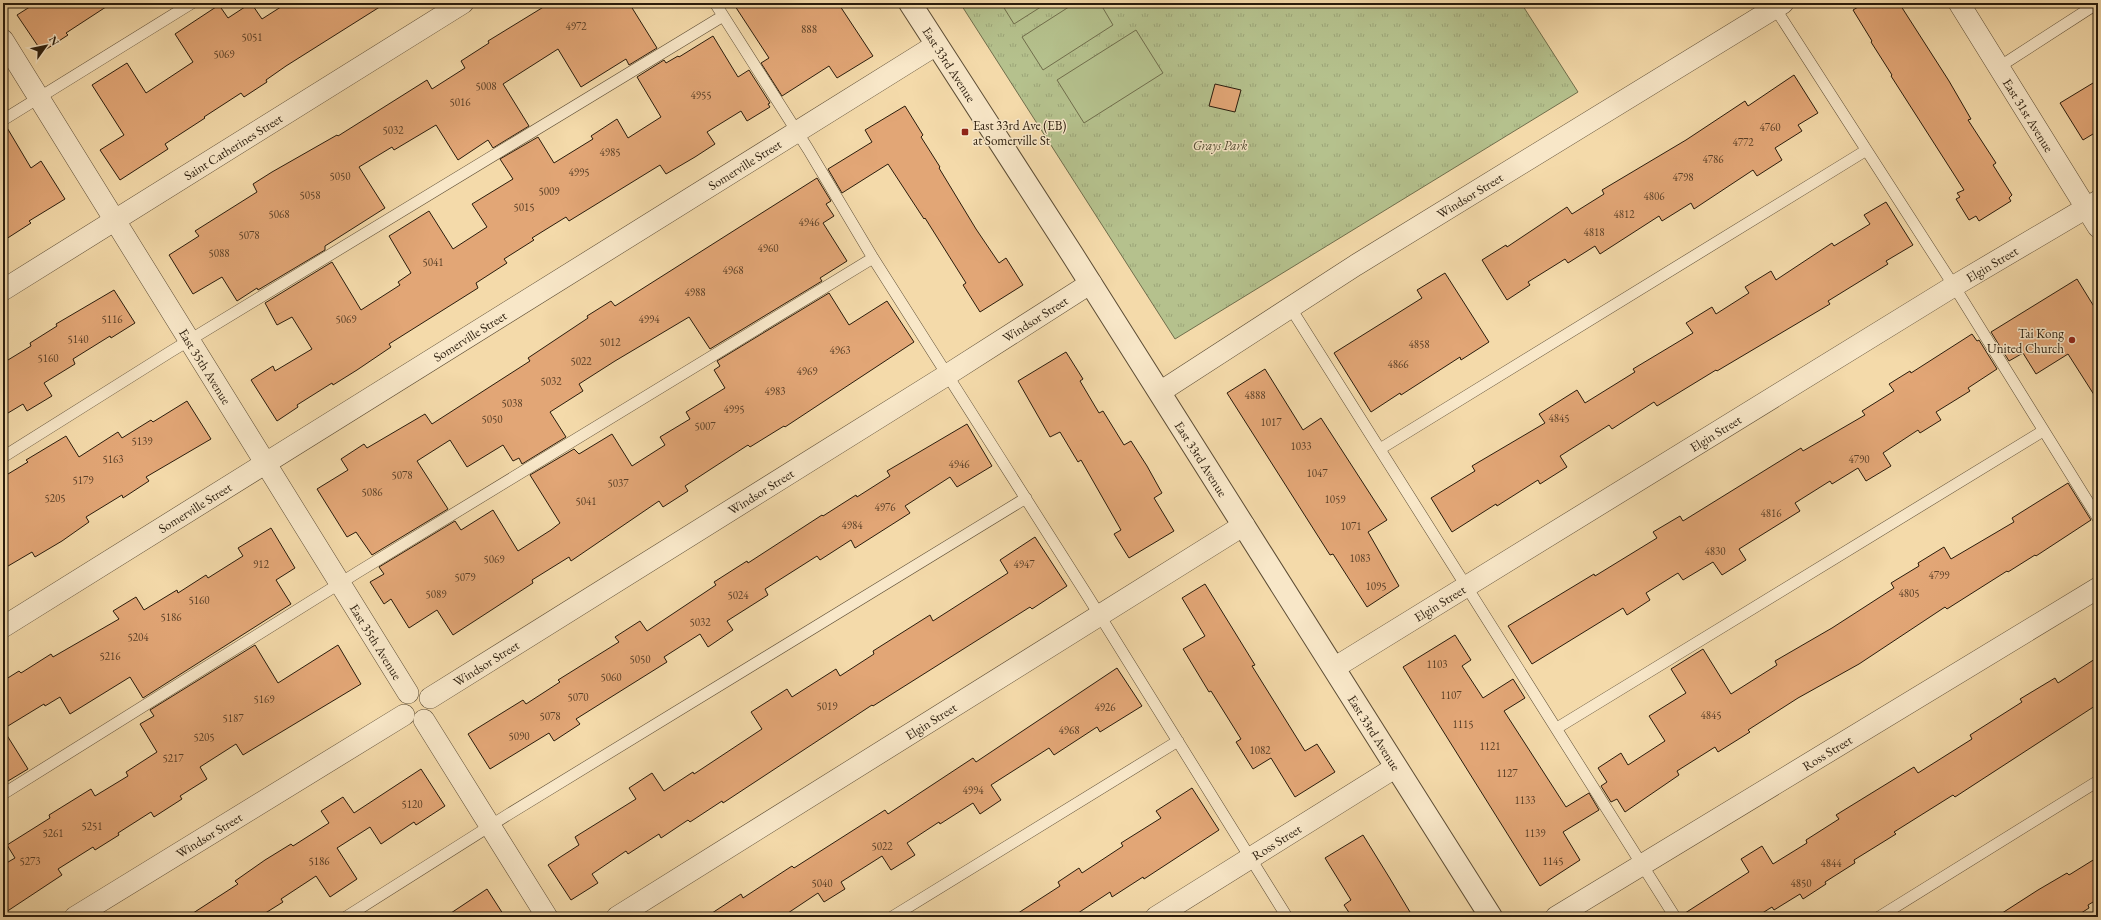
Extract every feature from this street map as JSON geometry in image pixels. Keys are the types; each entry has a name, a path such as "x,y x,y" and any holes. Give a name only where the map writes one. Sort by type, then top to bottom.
{"street":[{"name":"Saint Catherines Street","path":"3,290 463,3"},
{"name":"East 33rd Avenue","path":"910,3 1160,392 1491,917"},
{"name":"East 31st Avenue","path":"1959,3 1999,66 2092,205 2098,227"},
{"name":"Windsor Street","path":"1160,392 1290,307 1779,6"},
{"name":"East 35th Avenue","path":"3,40 188,341 408,693"},
{"name":"Somerville Street","path":"3,627 265,465 936,45"},
{"name":"Elgin Street","path":"1334,668 1954,286 2092,205"},
{"name":"Windsor Street","path":"430,698 947,375 1090,283"},
{"name":"Elgin Street","path":"617,917 1099,614 1244,525"},
{"name":"Ross Street","path":"1556,917 2098,588"},
{"path":"412,691 423,691 430,698 432,707 428,716 424,720 411,721 404,715 401,706 402,700 408,693 412,691"},
{"name":"Windsor Street","path":"75,917 404,715"},
{"path":"424,720 547,917"},
{"name":"Ross Street","path":"1156,917 1396,767"}],"lane":[{"path":"3,120 192,3"},
{"path":"715,3 808,149 873,258 1099,614 1287,917"},
{"path":"1999,66 2098,4"},
{"path":"1779,6 1866,151 1954,286 2098,518"},
{"path":"3,457 188,341 723,16"},
{"path":"1380,449 1866,151"},
{"path":"3,794 340,584 873,258"},
{"path":"1290,307 1675,917"},
{"path":"1557,728 2043,431"},
{"path":"346,917 490,826 1026,498"},
{"path":"892,917 1178,741"},
{"path":"1879,917 2098,781"}],"green space":[{"name":"Grays Park","path":"960,3 1521,3 1578,92 1175,339"},
{"path":"1001,3 1047,3 1014,24"},
{"path":"1075,3 1100,3 1113,25 1043,70 1022,37"},
{"path":"1136,30 1163,73 1084,123 1057,80"}],"building":[{"path":"36,3 112,3 66,33 68,35 42,52 17,15"},
{"path":"251,3 262,19 287,3 386,3 286,66 266,80 267,82 244,97 241,93 204,117 205,118 165,144 168,149 120,180 100,150 124,135 92,85 127,63 146,93 193,62 175,34 219,5 228,18"},
{"path":"550,3 629,3 657,48 629,65 626,59 581,87 558,49 503,84 529,126 493,148 488,140 458,160 436,125 394,150 392,147 359,167 385,208 325,246 325,250 258,290 257,288 237,301 222,277 193,294 169,255 199,236 195,231 257,192 253,184 272,172 337,135 338,136 427,80 432,89 465,68 461,61 489,43 488,41"},
{"path":"733,3 838,3 873,56 837,78 829,66 782,96 761,63 769,58"},
{"path":"1865,3 1899,3 1949,81 1971,119 1968,120 1996,163 1993,165 2012,195 2009,198 2011,201 1979,221 1976,216 1969,220 1956,199 1960,197 1957,193 1964,190 1891,76 1892,75 1853,10"},
{"path":"713,36 738,77 749,70 770,103 768,104 770,107 747,121 741,111 707,132 715,144 695,157 666,174 660,165 569,221 566,217 532,238 534,240 504,259 507,263 476,283 478,288 389,344 391,347 333,385 332,383 297,405 298,407 277,421 251,380 273,366 275,371 312,349 292,317 277,325 265,303 332,262 361,310 400,285 398,282 411,273 389,236 429,211 453,249 487,227 472,204 513,179 500,159 538,137 554,163 593,139 591,136 617,119 628,138 661,117 637,77 664,60 666,63 678,56 679,57"},
{"path":"1794,75 1818,113 1798,125 1802,131 1775,148 1782,160 1757,176 1753,170 1694,209 1691,203 1662,221 1659,216 1600,254 1595,246 1568,263 1565,259 1528,282 1530,285 1507,300 1482,260 1506,245 1507,247 1567,207 1572,214 1604,194 1602,190 1686,140 1745,101 1748,106"},
{"path":"2098,80 2098,131 2083,140 2060,103"},
{"path":"1215,84 1241,90 1235,112 1209,106"},
{"path":"905,106 923,135 921,137 976,229 999,263 1006,258 1023,285 980,312 963,285 966,283 925,218 924,219 888,164 842,193 828,169 872,142 865,130"},
{"path":"6,126 31,168 41,161 65,199 29,221 31,223 3,241 3,127"},
{"path":"817,178 831,201 826,204 834,216 823,223 847,261 820,278 822,281 710,349 689,317 615,361 579,384 583,391 550,412 566,437 522,464 519,458 513,461 503,445 467,467 450,440 417,461 448,509 372,555 356,532 347,537 317,489 348,470 341,459 364,444 367,448 425,414 432,424 530,361 528,358 588,318 587,316 611,301 615,306"},
{"path":"1886,202 1913,245 1886,261 1888,264 1828,301 1830,304 1717,371 1716,370 1657,406 1654,402 1612,429 1609,425 1560,456 1567,467 1540,484 1538,480 1452,532 1431,498 1475,471 1472,466 1545,423 1539,414 1577,390 1585,403 1635,372 1633,369 1693,333 1686,323 1712,307 1716,314 1749,293 1745,287 1771,271 1776,280 1832,243 1834,246 1870,224 1864,215"},
{"path":"1445,273 1489,342 1461,360 1460,357 1401,395 1400,393 1371,412 1334,353 1422,298 1417,290"},
{"path":"2077,279 2098,313 2098,401 2068,354 2036,374 2023,353 2009,361 1991,332"},
{"path":"114,290 135,323 111,338 110,336 73,359 75,364 44,383 52,396 27,411 23,404 3,416 3,363 31,346 30,343 57,326 56,324"},
{"path":"829,293 849,325 887,301 914,342 785,427 784,426 750,447 748,445 685,486 688,491 663,507 659,501 571,561 569,557 532,580 533,583 453,635 437,610 409,628 391,599 384,604 370,582 384,574 379,567 455,521 461,530 493,510 518,551 551,530 560,523 530,475 574,449 579,454 612,434 632,466 665,445 660,437 690,419 686,412 725,388 714,370 720,366 717,361"},
{"path":"1972,334 1977,341 1979,340 1997,369 1968,388 1970,391 1936,412 1941,420 1920,433 1918,430 1883,453 1891,466 1866,481 1858,468 1832,484 1830,481 1795,503 1800,511 1739,549 1746,560 1722,575 1713,562 1683,580 1678,573 1646,593 1650,600 1627,615 1623,608 1532,664 1508,626 1657,538 1653,532 1680,516 1683,521 1801,448 1803,451 1865,415 1862,411 1894,391 1889,384 1910,371 1911,373"},
{"path":"1066,352 1083,379 1080,381 1099,413 1103,411 1124,445 1131,441 1147,466 1162,493 1154,498 1174,531 1129,558 1114,534 1121,530 1081,460 1078,462 1060,432 1050,437 1018,381"},
{"path":"1265,369 1303,430 1321,418 1387,520 1368,532 1399,586 1367,607 1333,554 1330,555 1227,393"},
{"path":"187,401 211,439 146,477 149,481 123,498 122,495 86,517 89,522 62,541 35,557 32,552 3,569 3,477 28,462 26,460 66,436 79,457 118,432 122,438 151,420 153,422"},
{"path":"967,424 992,466 957,487 950,477 905,506 910,513 855,548 851,540 820,560 817,556 765,589 768,595 727,621 733,630 708,647 700,634 664,657 667,662 576,719 580,724 554,741 549,733 490,769 468,734 523,700 526,704 560,682 558,680 619,642 615,637 640,621 647,631 716,585 714,582 747,561 748,563 822,515 823,516 856,495 857,497 890,476 887,471"},
{"path":"2068,483 2091,520 2036,556 2035,555 2008,572 2007,571 1947,609 1945,607 1859,664 1798,698 1748,730 1750,732 1718,752 1715,747 1677,771 1679,775 1625,812 1617,799 1611,802 1601,786 1607,782 1598,768 1621,753 1628,765 1665,741 1649,716 1686,693 1671,669 1703,649 1731,694 1777,665 1775,661 1832,628 1894,588 1891,583 1919,566 1918,563 1944,547 1951,559 2014,522 2012,518"},
{"path":"271,528 295,568 276,580 291,604 143,698 130,677 70,714 60,697 45,706 44,704 3,729 3,681 19,671 21,673 51,654 53,657 119,619 113,611 136,597 144,610 177,590 178,593 206,575 208,578 243,556 238,548"},
{"path":"1035,537 1067,586 1032,609 1030,607 873,706 872,705 723,803 722,801 690,822 688,820 661,838 659,834 628,854 626,851 592,874 598,883 571,900 548,865 579,845 575,837 636,799 629,788 652,773 664,791 693,772 694,774 762,729 751,712 787,689 792,697 836,669 840,676 874,654 873,651 930,615 933,621 1008,573 1000,560"},
{"path":"1205,584 1255,665 1252,666 1305,751 1317,744 1335,772 1295,797 1271,758 1253,769 1236,742 1241,739 1211,691 1209,692 1183,649 1205,636 1182,598"},
{"path":"1455,635 1471,660 1462,666 1483,698 1513,679 1525,698 1504,711 1566,807 1589,793 1599,810 1563,832 1580,860 1540,886 1403,667"},
{"path":"255,645 278,683 338,645 361,684 243,755 236,744 200,767 207,779 180,796 182,799 154,817 151,812 95,850 93,847 58,869 62,875 3,914 3,865 15,858 7,845 50,818 49,815 91,789 95,796 128,776 126,772 157,752 140,724 154,716 150,710"},
{"path":"2098,657 2098,704 1955,797 1953,795 1894,832 1896,834 1854,860 1855,863 1825,882 1826,884 1803,899 1800,894 1774,910 1772,907 1756,917 1682,917 1682,915 1749,872 1741,859 1762,846 1773,864 1807,843 1806,840 1839,819 1836,815 1914,767 1918,773 1972,739 1970,735 2022,702 2020,699 2055,678 2058,683"},
{"path":"1117,668 1142,706 1100,732 1097,727 1054,755 1049,748 991,785 1001,800 980,814 973,803 940,824 939,822 907,843 915,855 891,870 882,856 841,882 845,889 824,902 818,893 782,917 706,917 741,894 743,898 792,866 794,868 885,810 888,814 973,758 976,762"},
{"path":"3,729 28,769 3,784"},
{"path":"421,769 445,806 416,825 414,822 381,844 370,827 337,848 357,879 330,897 316,876 281,899 283,902 259,917 187,917 238,884 235,881 265,860 291,844 293,846 329,823 321,811 343,797 354,813"},
{"path":"1192,788 1219,830 1144,879 1143,877 1112,897 1110,892 1072,917 1012,917 1060,886 1058,882 1079,868 1082,873 1123,846 1121,843 1161,818 1156,811"},
{"path":"1363,835 1413,917 1352,917 1344,905 1351,900 1325,858"},
{"path":"2098,857 2098,899 2088,905 2089,908 2075,917 1996,917 2038,890 2067,873 2069,875"},
{"path":"487,889 505,917 445,917"}],"place":[{"name":"East 33rd Ave (EB) at Somerville St","path":"965,132"},
{"name":"Tai Kong United Church","path":"2072,340"}]}
